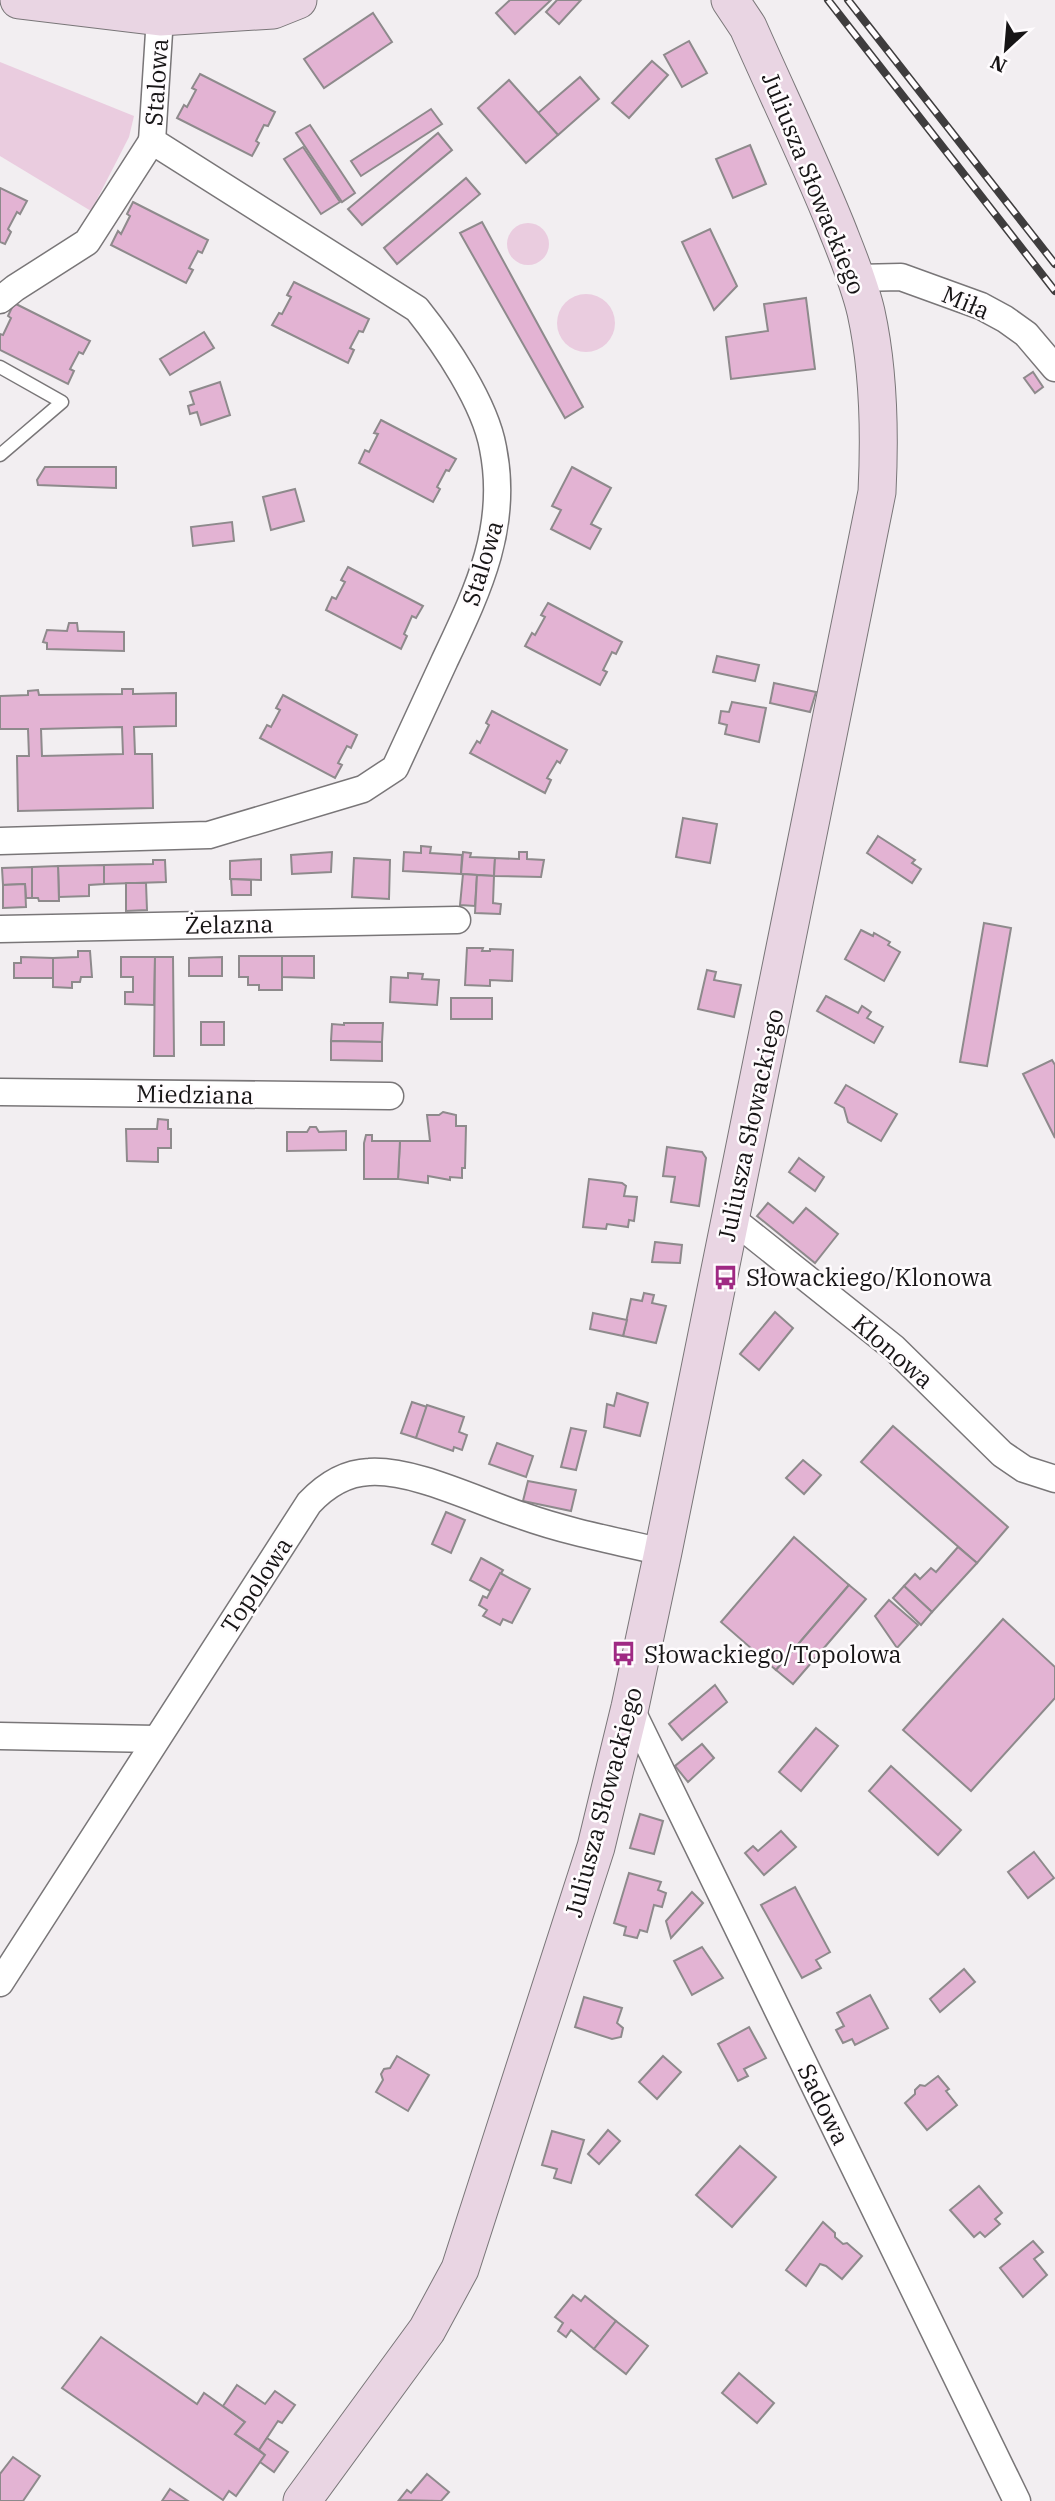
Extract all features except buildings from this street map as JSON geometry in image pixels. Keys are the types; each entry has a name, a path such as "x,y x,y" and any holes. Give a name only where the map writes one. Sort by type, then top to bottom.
{"street":[{"path":"19,0 160,18 273,10 298,0"},
{"name":"Juliusza Słowackiego","path":"302,2501 427,2330 460,2269 596,1847 630,1707 663,1552 877,492 880,433 876,376 866,313 856,278 826,202 748,27 730,0"},
{"name":"Stalowa","path":"0,841 209,835 363,789 396,768 472,602 492,546 498,514 498,485 493,445 484,416 444,346 417,309 152,141 160,18"},
{"path":"0,300 87,242 152,141"},
{"name":"Miła","path":"856,278 901,277 981,306 1026,334 1055,368"},
{"name":"Żelazna","path":"0,929 457,920"},
{"name":"Miedziana","path":"0,1092 390,1096"},
{"name":"Klonowa","path":"731,1218 894,1348 1002,1454 1024,1469 1055,1479"},
{"name":"Topolowa","path":"0,1983 309,1503 323,1489 351,1475 369,1472 409,1476 526,1518 663,1552"},
{"name":"Sadowa","path":"630,1707 1017,2501"},
{"path":"0,1736 156,1739"}],"lane":[{"path":"0,367 62,402 0,455"}],"shaded area":[{"path":"0,62 134,116 129,137 91,211 0,156"},
{"path":"528,223 543,229 549,244 543,259 528,265 513,259 507,244 513,229"},
{"path":"580,294 592,294 607,302 615,317 615,329 607,344 592,352 580,352 565,344 557,329 557,317 565,302"}],"railway":[{"path":"828,0 1055,291"},
{"path":"848,0 1055,264"}],"place":[{"name":"Słowackiego/Klonowa","path":"726,1277"},
{"name":"Słowackiego/Topolowa","path":"624,1654"}]}
